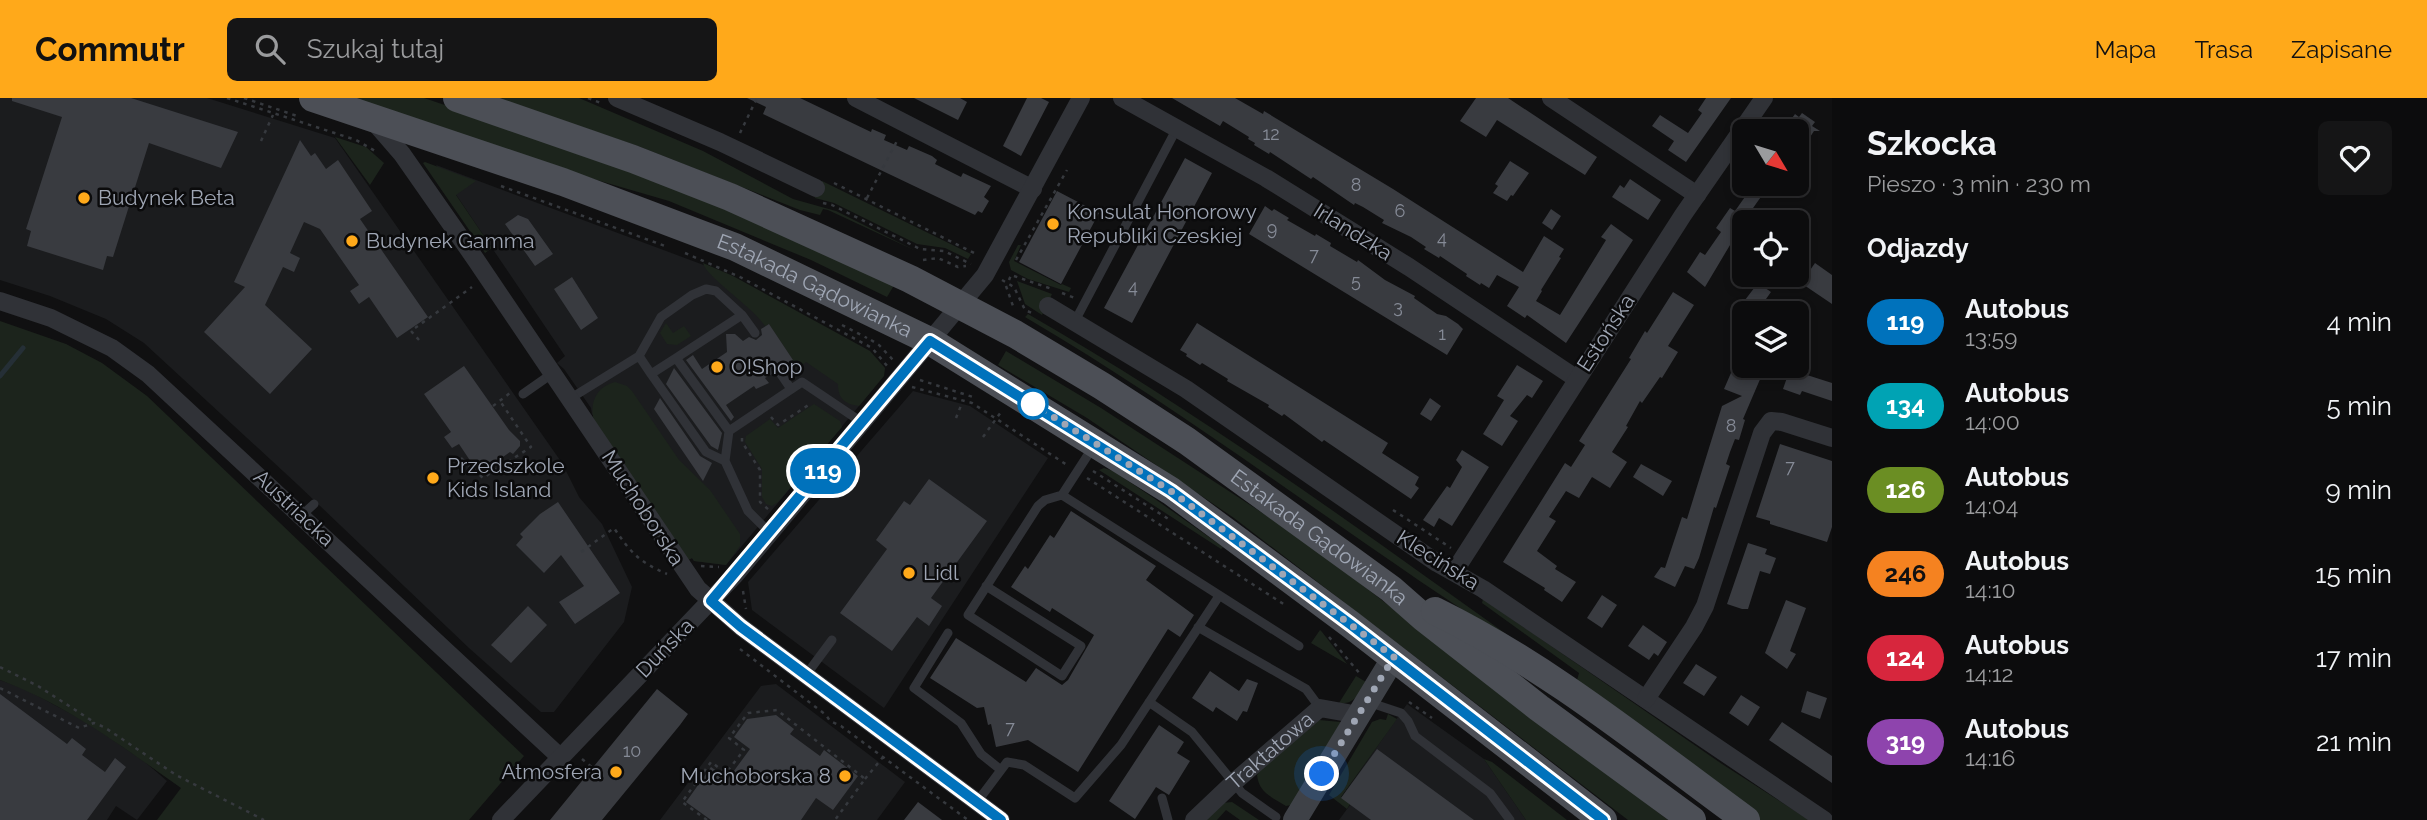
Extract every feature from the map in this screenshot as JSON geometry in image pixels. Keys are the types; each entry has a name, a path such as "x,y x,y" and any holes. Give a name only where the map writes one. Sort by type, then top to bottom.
{"main road":[{"name":"Estakada Gądowianka","path":"313,98 563,183 735,247 930,341 1171,491 1394,657 1603,820"},
{"name":"Estakada Gądowianka","path":"457,98 633,159 730,197 879,264 960,304 1102,386 1187,441 1391,589 1539,708 1692,820"},
{"path":"1391,589 1474,630 1511,652 1608,718 1746,820"},
{"name":"Traktatowa","path":"1285,819 1394,657"}],"street":[{"path":"617,98 720,142 816,188"},
{"path":"856,98 1033,189"},
{"name":"Duńska","path":"501,820 567,762 711,601 987,273 1081,98"},
{"name":"Irlandzka","path":"1122,98 1266,178 1409,267 1577,379"},
{"path":"1551,98 1697,195"},
{"name":"Estońska","path":"1454,572 1697,195 1764,98"},
{"name":"Muchoborska","path":"369,116 404,157 571,398 681,567 711,601 1001,820"},
{"name":"Austriacka","path":"0,302 51,318 112,348 169,392 308,510 517,719 567,762"},
{"name":"Klecińska","path":"1048,306 1186,389 1428,557 1483,589 1824,820"},
{"path":"1646,699 1705,606 1762,433 1771,421 1832,438"},
{"name":"Traktatowa","path":"1194,820 1321,708 1365,698"}],"lane":[{"path":"1075,321 1177,128"},
{"path":"571,398 639,356 661,317 692,295 706,289 716,291 742,315 755,333"},
{"path":"651,374 742,315"},
{"path":"639,356 706,452 725,461"},
{"path":"676,358 729,430 725,461 748,511 770,533"},
{"path":"778,370 791,389"},
{"path":"523,394 553,372"},
{"path":"729,430 802,382 863,423"},
{"path":"1062,495 1073,468 1096,443"},
{"path":"986,586 1081,646 1062,676 968,615 986,586 1038,506 1045,500 1062,495 1299,646"},
{"path":"977,802 1007,762 1024,765 1075,798 1121,745 1219,596"},
{"path":"1198,627 1306,689 1321,708"},
{"path":"948,633 914,688 961,723 981,754 1001,770"},
{"path":"806,675 832,640"},
{"path":"1365,698 1401,712 1415,736 1490,793 1510,820"},
{"path":"1149,702 1192,732 1242,793 1285,819"},
{"path":"1161,798 1168,820"}],"path":[{"path":"227,98 356,140 379,154"},
{"path":"738,137 757,98"},
{"path":"261,141 274,112"},
{"path":"867,200 905,123"},
{"path":"1016,260 1067,170"},
{"path":"495,184 671,248"},
{"path":"916,257 920,249 936,250 965,263 958,267 938,258 925,261"},
{"path":"680,252 740,277 872,348 893,373"},
{"path":"1009,281 1011,275 1077,300"},
{"path":"1000,279 1014,287 1025,310"},
{"path":"419,340 411,331 481,281"},
{"path":"1006,286 1013,306 1010,312"},
{"path":"870,340 880,345 895,362"},
{"path":"973,397 922,381 916,387 972,403 1284,605"},
{"path":"493,406 518,388 523,394"},
{"path":"461,458 483,478 531,447 499,401"},
{"path":"762,422 771,416 778,425 814,401"},
{"path":"956,418 962,403"},
{"path":"983,437 1001,412"},
{"path":"745,433 742,442 760,470 760,502 773,513"},
{"path":"581,552 614,528 632,554 646,565 669,575"},
{"path":"694,565 727,567"},
{"path":"1324,630 1359,673 1365,698"},
{"path":"738,646 743,653 830,720 968,820"},
{"path":"0,667 38,686 94,723 128,741 176,775 264,820"},
{"path":"0,688 79,728 94,723"},
{"path":"707,820 682,802 711,762 726,773 744,750 729,738 748,713 777,710 865,779"},
{"path":"835,820 883,757"},
{"path":"567,762 582,759 593,768"}],"shaded area":[{"path":"0,98 207,98 335,138 562,463 579,497 602,524 632,587 624,622 554,712 541,712 469,648 144,343 106,319 50,296 0,280"},
{"path":"345,98 424,98 653,176 896,282 887,297 811,260 669,201 552,167"},
{"path":"495,98 579,98 703,151 793,199 836,211 916,251 828,210 823,209 820,215 800,210 638,146"},
{"path":"335,137 366,147 384,163 370,185"},
{"path":"423,163 476,181 456,195 492,248 485,253"},
{"path":"436,165 717,270 874,388 726,565 694,561 692,558 688,560 592,414 591,408 557,363 565,356"},
{"path":"822,181 971,254 968,259 945,248 917,244 834,203 815,198"},
{"path":"1018,245 1021,245 1014,261 1071,288 1069,292 1028,279 1011,270 1009,262"},
{"path":"703,263 733,276 870,351 885,368 884,376 859,406 849,404 841,397 838,384 806,362 800,367 793,366 790,362 793,360 769,324 765,326 712,276"},
{"path":"1017,281 1052,294 1042,315 1025,304"},
{"path":"1028,314 1165,397 1231,441 1558,671 1424,584 1160,402 1025,317"},
{"path":"0,321 66,344 102,363 147,396 524,756 469,820 157,820 181,788 71,714 0,680"},
{"path":"666,323 673,333 684,326 691,336 677,345 667,344 660,333"},
{"path":"1006,351 1101,408 1301,538 1668,820 1628,820 1234,518 1087,418 998,365"},
{"path":"615,382 632,391 679,460 710,490 740,534 740,546 726,565 694,561 692,558 688,560 594,421 593,402 603,388"},
{"path":"913,391 970,406 1048,458 884,708 752,610 748,582"},
{"path":"814,404 840,421 842,427 778,502 772,506 766,504 762,497 762,469 745,442 746,436 770,419 778,428"},
{"path":"1104,468 1113,471 1223,547 1221,549 1099,470"},
{"path":"1483,599 1722,764 1809,820 1758,820 1576,684 1579,673 1482,603"},
{"path":"1320,630 1322,632 1347,664 1311,643"},
{"path":"1356,676 1366,682 1361,690 1353,700 1339,703"},
{"path":"0,680 25,689 88,723 145,762 167,781 137,820 116,806 107,820 0,820"},
{"path":"776,684 905,782 877,820 660,820 761,686"},
{"path":"1407,704 1484,759 1526,820 1339,820 1350,805 1341,798"},
{"path":"1388,714 1397,719 1341,797 1350,804 1347,809 1329,795 1372,722 1386,720"},
{"path":"1319,720 1341,722 1291,805 1286,806 1263,790 1257,775"},
{"path":"1484,759 1492,762 1567,820 1526,820"},
{"path":"1232,802 1259,820 1240,820 1226,810 1217,820 1203,820 1222,803"}],"building":[{"name":"Budynek Beta","path":"12,98 131,98 238,132 221,168 149,143 113,257 107,256 103,270 27,246 31,231 26,229 62,117 12,101"},
{"path":"747,98 800,98 871,132 872,129 886,135 884,140 907,150 909,146 932,156 937,160 935,164 961,177 963,173 991,186 984,197 989,201 982,213 978,211 975,215 763,114 766,107"},
{"path":"914,98 960,98 967,102 958,120"},
{"path":"1027,98 1041,98 1049,102 1021,156 1003,146"},
{"path":"1172,98 1235,98 1263,114 1264,111 1523,272 1544,236 1564,249 1536,301 1560,315 1606,240 1601,237 1611,224 1633,240 1566,343 1527,315 1525,318 1507,306 1519,287 1497,275 1489,288 1481,283 1480,285 1440,256 1439,258 1424,249 1426,247 1411,237 1382,223 1384,220 1254,145 1249,137 1223,121 1220,126"},
{"path":"1476,98 1508,98 1597,157 1585,175 1497,120 1486,137 1460,121"},
{"path":"1706,98 1731,98 1686,162 1668,150 1674,141 1652,126 1660,115 1688,133 1702,113 1698,110"},
{"path":"1802,113 1815,122 1812,126 1820,131 1814,131 1810,137 1810,119 1791,119 1795,114 1799,117"},
{"name":"Budynek Gamma","path":"300,140 311,156 315,153 326,169 338,160 372,211 360,219 428,317 397,338 369,297 359,304 350,291 359,285 320,229 304,222 290,253 300,258 294,272 283,267 265,305 312,349 270,394 204,332 245,287 234,282"},
{"path":"1185,158 1212,173 1132,323 1104,308"},
{"path":"1510,161 1529,173 1507,201 1493,193 1498,186 1495,184"},
{"path":"1630,179 1661,200 1648,220 1612,197 1620,185 1624,188"},
{"path":"1057,191 1099,213 1061,284 1019,262"},
{"path":"1746,196 1762,196 1752,210 1736,210"},
{"path":"1265,206 1331,243 1330,246 1357,262 1358,260 1385,280 1415,296 1414,298 1437,314 1458,324 1463,329 1447,355 1249,234"},
{"path":"1730,208 1733,210 1732,242 1705,287 1687,272 1700,252 1705,255 1721,232 1716,228"},
{"path":"1551,209 1561,216 1552,230 1542,223"},
{"path":"518,215 528,219 553,254 535,266 505,224"},
{"path":"1815,263 1832,275 1832,304 1807,287 1809,272"},
{"path":"572,277 598,318 581,330 554,289"},
{"path":"1755,287 1764,287 1771,292 1766,299 1769,301 1744,301"},
{"path":"1673,292 1694,305 1668,346 1678,352 1662,378 1660,377 1642,403 1640,401 1612,452 1627,462 1610,488 1592,477 1579,498 1566,491 1549,517 1556,521 1537,551 1557,566 1555,569 1576,582 1562,602 1503,562 1565,463 1571,467 1585,445 1579,441 1631,359 1629,358 1645,331 1647,333"},
{"path":"1197,323 1388,443 1382,453 1419,477 1415,485 1419,488 1411,499 1324,440 1322,442 1284,414 1282,416 1268,407 1269,405 1227,381 1228,379 1186,356 1187,354 1180,350"},
{"path":"769,324 793,360 784,366 775,364 771,368 772,374 765,378 769,383 756,389 754,386 726,405 734,417 731,421 686,360 693,355 702,369 727,352 726,334 735,334 743,341 749,337 756,340 762,335 761,329"},
{"path":"1517,365 1543,381 1532,398 1527,395 1510,416 1518,421 1502,446 1483,434 1504,400 1497,396"},
{"path":"464,366 509,430 520,441 520,446 513,454 510,452 479,474 459,444 452,448 444,437 451,432 424,394"},
{"path":"674,368 722,433 718,450 711,446 666,384"},
{"path":"1732,371 1732,378 1761,378 1743,419 1745,420 1739,440 1735,439 1730,452 1726,464 1730,466 1699,558 1694,569 1685,566 1675,587 1654,577 1661,567 1665,568 1682,517 1687,519 1722,406 1742,396 1724,389"},
{"path":"1809,376 1832,383 1832,401 1802,391 1800,395 1783,389 1787,378 1809,378"},
{"path":"660,398 700,456 712,463 703,481 654,409"},
{"path":"1430,398 1441,406 1431,421 1420,414"},
{"path":"1780,444 1832,461 1832,527 1827,542 1756,517"},
{"path":"1462,450 1489,467 1452,526 1439,518 1434,527 1423,520 1447,486 1450,488 1462,467 1456,460"},
{"path":"1641,464 1672,481 1663,496 1633,477"},
{"name":"Lidl","path":"929,479 987,521 931,598 942,606 929,626 917,617 892,651 840,613 887,549 876,540 904,501 910,505"},
{"path":"558,502 620,593 575,624 559,602 584,586 561,555 544,573 516,545 523,537 520,534 540,514"},
{"path":"1071,511 1156,566 1146,580 1194,615 1180,637 1168,629 1078,772 1028,740 996,747 984,707 977,708 930,678 956,638 1026,682 1036,668 1062,685 1068,680 1094,635 1052,608 1050,612 1011,587 1025,566 1028,569 1050,535 1054,538"},
{"path":"1748,543 1767,549 1765,554 1776,558 1770,574 1760,571 1748,609 1742,609 1727,604"},
{"path":"1602,595 1617,605 1602,628 1587,618"},
{"path":"1786,600 1806,608 1790,651 1796,654 1787,669 1765,653"},
{"path":"528,606 547,625 511,663 491,645"},
{"path":"1643,625 1667,642 1658,656 1654,653 1649,660 1628,646"},
{"path":"1696,664 1717,677 1704,696 1683,683"},
{"path":"1210,671 1239,691 1247,679 1258,683 1247,712 1243,711 1237,721 1216,707 1213,712 1192,698"},
{"path":"657,689 688,714 680,725 602,820 550,820"},
{"path":"1807,691 1827,698 1820,719 1801,712"},
{"path":"0,694 67,744 72,738 86,749 82,755 105,772 115,758 126,767 87,820 0,820"},
{"path":"1741,695 1760,707 1748,726 1729,713"},
{"path":"776,715 794,729 790,734 820,756 824,750 858,776 833,810 816,798 801,820 711,820 686,802 711,767 728,779 750,749 734,737 747,719"},
{"path":"1782,722 1832,756 1832,783 1769,740"},
{"path":"1159,725 1184,742 1177,753 1190,761 1169,795 1156,787 1135,819 1109,801"},
{"path":"1377,749 1474,820 1371,820 1341,798"},
{"path":"918,802 942,820 904,820"}],"waterway":[{"path":"0,376 23,348"}],"bus line":[{"name":"119","path":"1001,820 741,627 711,601 736,575 930,341 1171,491 1428,683 1603,820"}],"place":[{"name":"Budynek Beta","path":"84,198"},
{"name":"Konsulat Honorowy Republiki Czeskiej","path":"1053,224"},
{"name":"Budynek Gamma","path":"352,241"},
{"name":"O!Shop","path":"717,367"},
{"name":"Przedszkole Kids Island","path":"433,478"},
{"name":"Lidl","path":"909,573"},
{"name":"Atmosfera","path":"616,772"},
{"name":"Muchoborska 8","path":"845,776"}],"route":[{"path":"1033,404 1171,491 1394,657 1322,774"}]}
